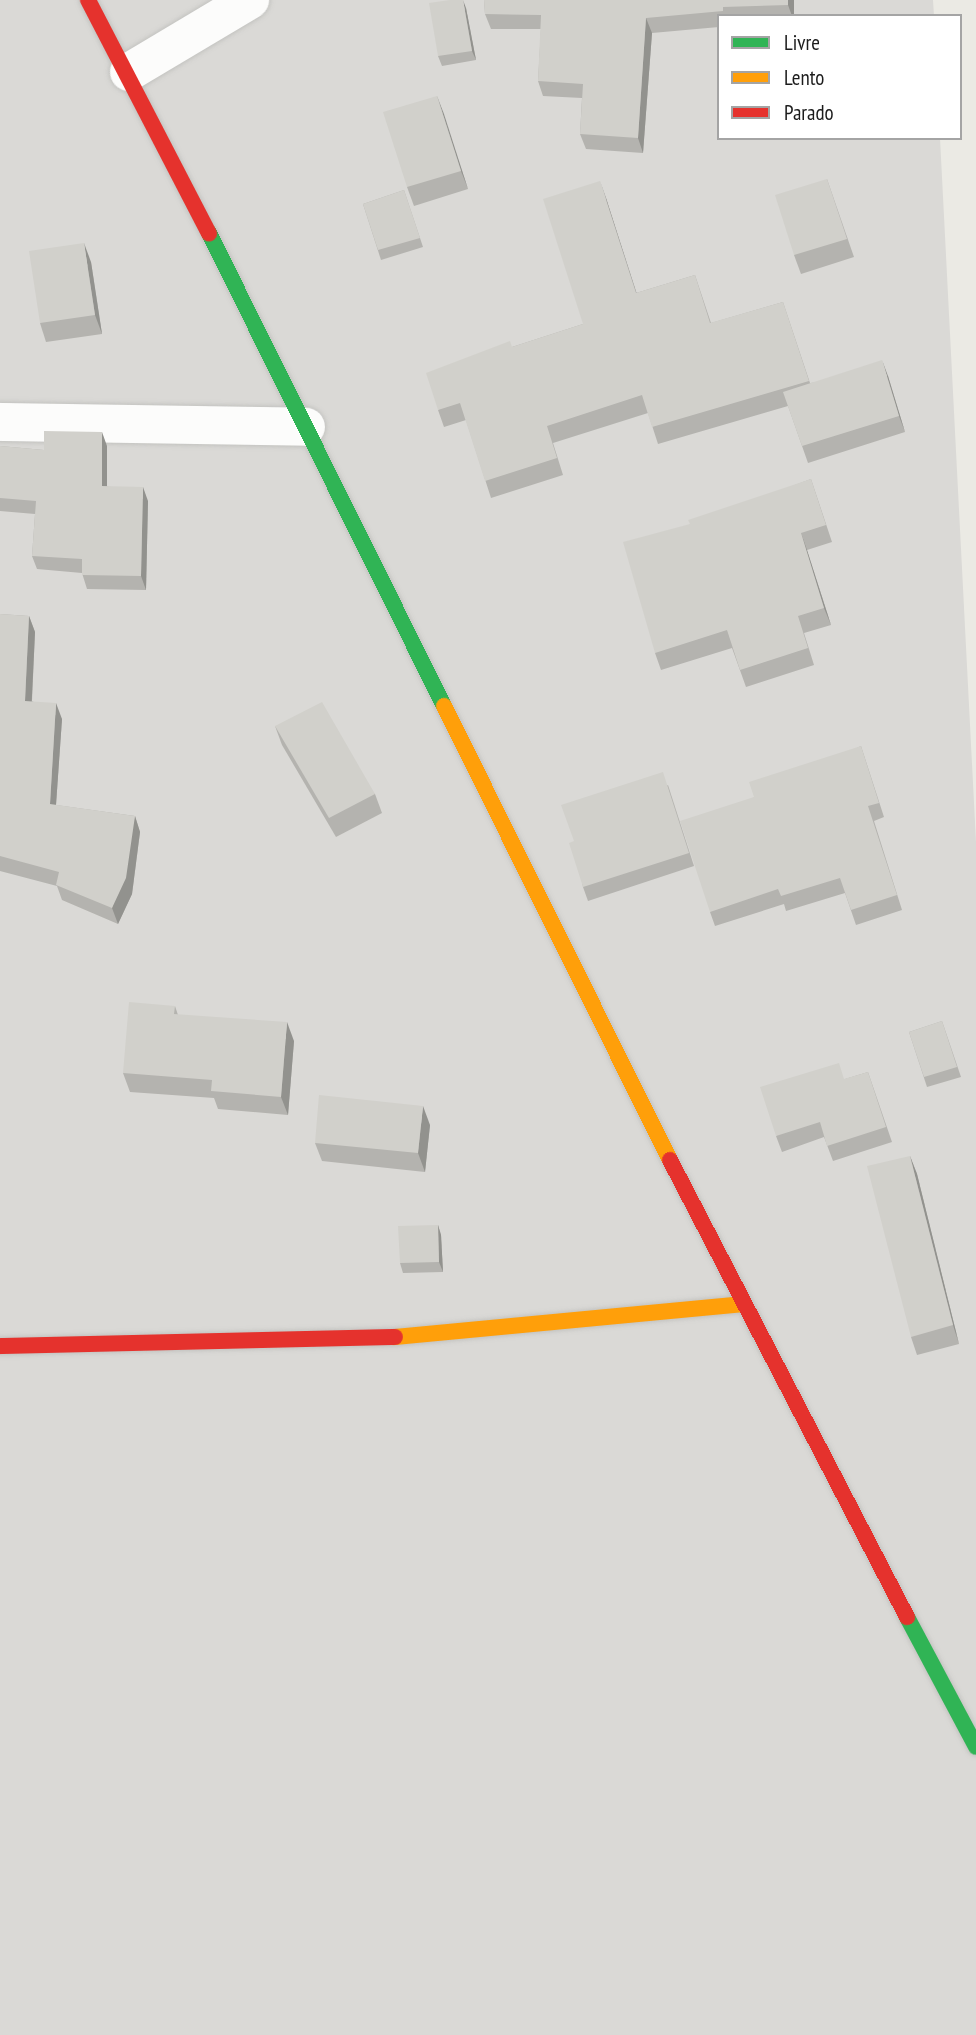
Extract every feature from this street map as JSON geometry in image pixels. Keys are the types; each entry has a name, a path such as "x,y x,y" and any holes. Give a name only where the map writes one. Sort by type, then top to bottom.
{"street":[{"path":"88,0 129,72 741,1304 976,1747"},
{"path":"129,72 250,0"},
{"path":"0,422 306,427"},
{"path":"0,1346 394,1337 741,1304"}],"shaded area":[{"path":"0,0 933,0 934,14 717,14 717,140 940,140 976,842 976,2035 0,2035"}],"building":[{"path":"463,0 472,51 438,56 429,3"},
{"path":"484,0 788,0 788,5 723,7 723,11 646,18 638,138 580,134 583,84 538,81 541,15 485,14"},
{"path":"437,96 461,171 407,187 383,112"},
{"path":"827,179 847,239 794,255 775,195"},
{"path":"600,181 636,293 695,275 710,323 783,302 809,381 652,427 642,395 547,426 557,458 485,481 460,403 438,410 426,373 510,341 512,347 583,324 543,199"},
{"path":"404,190 420,238 378,250 363,204"},
{"path":"84,243 95,315 40,323 29,251"},
{"path":"882,360 899,416 802,446 783,392"},
{"path":"44,431 102,432 102,486 143,487 141,576 82,575 82,559 32,556 36,501 0,498 0,446 44,450"},
{"path":"811,479 826,525 801,533 824,608 798,616 808,648 740,670 727,630 655,653 623,542 690,524 688,520"},
{"path":"0,614 29,616 25,701 56,703 50,804 135,816 126,878 112,908 56,885 59,872 0,856"},
{"path":"322,702 375,794 329,818 275,726"},
{"path":"861,746 879,803 868,806 897,895 851,910 840,878 781,896 778,889 710,912 680,821 754,797 749,782"},
{"path":"663,772 689,853 583,887 569,843 574,841 561,805"},
{"path":"129,1002 175,1006 174,1014 287,1022 281,1097 211,1091 212,1080 123,1073"},
{"path":"942,1021 957,1067 924,1077 909,1032"},
{"path":"839,1063 844,1079 868,1072 886,1127 827,1146 820,1122 776,1136 760,1087"},
{"path":"319,1095 423,1106 418,1153 315,1143"},
{"path":"910,1156 953,1325 911,1337 867,1166"},
{"path":"438,1225 439,1262 400,1263 398,1226"}],"traffic: fast":[{"path":"209,233 444,706"},
{"path":"907,1617 976,1747"}],"traffic: slow":[{"path":"444,706 670,1160"},
{"path":"395,1337 741,1304"}],"traffic: jam":[{"path":"88,0 209,233"},
{"path":"670,1160 907,1617"},
{"path":"0,1346 395,1337"}]}
